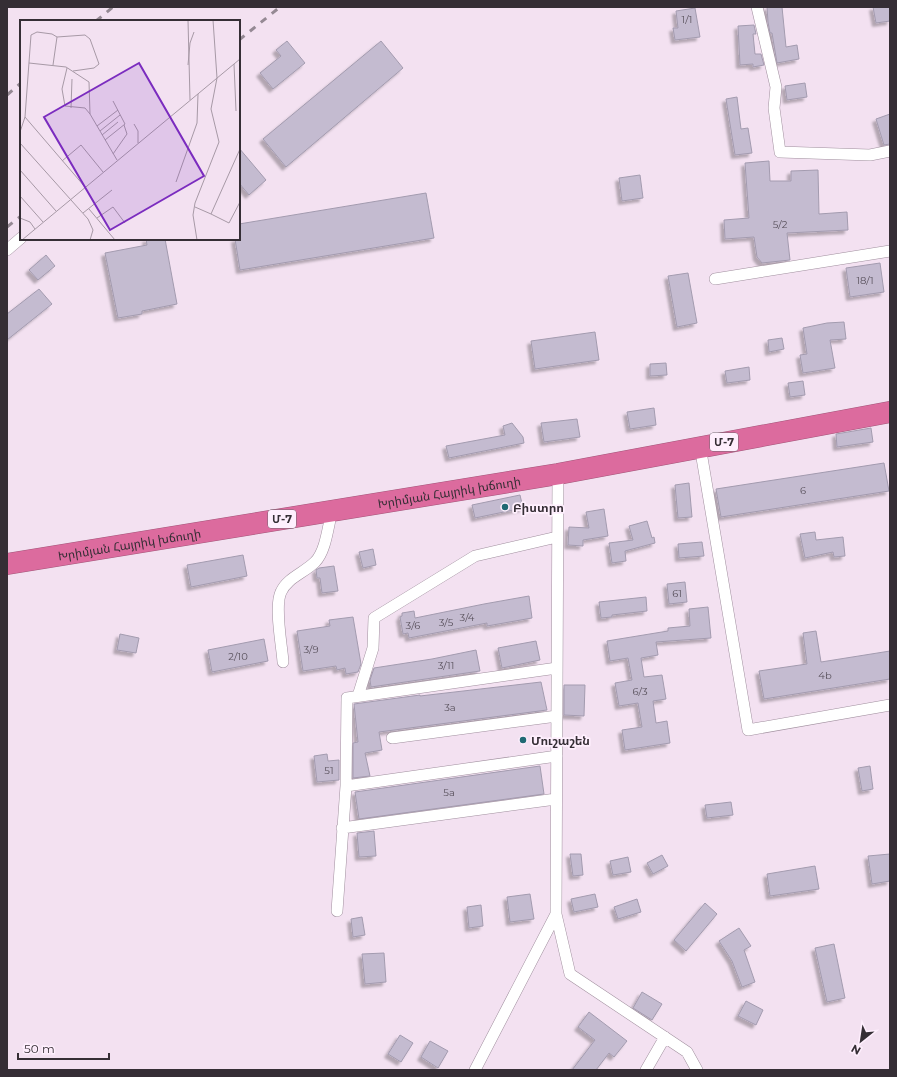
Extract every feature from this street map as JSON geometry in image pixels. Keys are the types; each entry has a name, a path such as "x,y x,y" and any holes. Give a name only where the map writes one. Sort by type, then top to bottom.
{"highway":[{"name":"Խրիմյան Հայրիկ խճուղի","path":"7,564 558,474 700,446 890,412"}],"street":[{"path":"757,7 776,88 774,108 780,152 870,155 890,151"},
{"path":"7,250 20,239"},
{"path":"715,279 890,251"},
{"path":"700,446 748,730 890,705"},
{"path":"558,474 556,914 570,974 687,1052 697,1070"},
{"path":"284,662 278,610 280,593 288,582 315,562 322,550 332,510"},
{"path":"358,696 373,648 374,618 475,556 557,537"},
{"path":"337,911 346,786 347,698 557,668"},
{"path":"392,738 557,716"},
{"path":"346,786 557,756"},
{"path":"342,828 556,799"},
{"path":"475,1070 556,914"},
{"path":"646,1070 665,1037"}],"building":[{"path":"767,7 782,7 786,47 797,45 799,59 777,63 772,33 770,33 768,22"},
{"path":"873,7 890,7 890,21 876,23"},
{"path":"695,8 700,37 675,40 673,28 678,28 676,11"},
{"path":"754,25 756,34 753,34 755,54 761,54 764,65 753,67 753,64 740,65 738,26"},
{"path":"287,41 305,63 273,89 260,73 281,56 276,50"},
{"path":"381,41 403,68 286,167 263,139"},
{"path":"805,83 807,97 787,100 785,86"},
{"path":"737,97 741,129 748,128 752,153 735,155 726,99"},
{"path":"890,114 890,144 884,145 876,119"},
{"path":"240,149 266,180 249,195 240,184"},
{"path":"769,161 770,181 791,181 791,171 818,170 819,214 847,212 848,230 787,233 790,260 762,263 757,257 754,237 725,239 724,220 749,218 745,163"},
{"path":"640,175 643,198 622,201 619,178"},
{"path":"426,193 434,238 240,270 235,240 240,240 240,224"},
{"path":"146,240 165,240 177,304 142,311 142,314 118,318 105,253 147,245"},
{"path":"46,255 55,266 38,280 29,270"},
{"path":"880,263 884,292 850,297 846,268"},
{"path":"688,273 697,323 677,327 668,276"},
{"path":"39,289 52,304 7,340 7,314"},
{"path":"844,322 846,339 830,340 835,368 803,373 800,355 807,354 803,328 827,323"},
{"path":"595,332 599,360 535,369 531,341"},
{"path":"782,338 784,349 769,352 768,340"},
{"path":"666,363 667,375 650,376 650,364"},
{"path":"749,367 750,380 727,383 725,371"},
{"path":"803,381 805,395 790,397 788,383"},
{"path":"654,408 656,425 630,429 627,412"},
{"path":"577,419 580,437 544,442 541,423"},
{"path":"512,423 523,437 524,443 449,458 446,446 505,435 503,426"},
{"path":"871,428 873,442 837,447 836,434"},
{"path":"884,463 889,491 721,517 716,489"},
{"path":"689,483 692,517 678,518 675,485"},
{"path":"520,495 523,508 475,518 472,505"},
{"path":"604,509 608,536 583,540 583,546 568,545 569,527 589,528 586,512"},
{"path":"647,521 655,543 625,551 626,561 612,563 609,543 633,540 629,526"},
{"path":"815,532 816,540 843,537 845,556 834,557 833,552 805,558 800,534"},
{"path":"702,542 704,556 679,558 678,544"},
{"path":"373,549 376,565 363,568 359,552"},
{"path":"243,555 247,576 191,587 187,565"},
{"path":"334,566 338,591 322,593 320,578 317,578 316,570 319,568"},
{"path":"685,582 687,602 669,604 667,584"},
{"path":"529,596 532,618 487,626 487,623 409,638 408,633 403,634 400,617 402,616 402,613 414,611 415,618"},
{"path":"646,597 647,611 612,615 612,617 601,618 599,602"},
{"path":"708,607 711,638 656,642 658,655 641,658 644,677 662,675 666,699 653,701 656,723 667,721 670,743 625,750 622,730 642,727 638,703 619,706 615,683 632,680 628,658 610,661 607,641 668,631 668,628 690,626 689,609"},
{"path":"353,617 361,664 358,672 346,674 345,668 337,670 336,666 303,671 297,631 330,626 329,620"},
{"path":"816,631 821,662 890,651 890,679 764,699 759,671 807,664 803,633"},
{"path":"120,634 139,638 136,653 117,650"},
{"path":"264,639 268,661 212,672 208,650"},
{"path":"536,641 540,660 502,668 498,648"},
{"path":"476,650 480,671 371,687 370,680 374,668 432,659"},
{"path":"541,682 547,710 379,732 382,750 365,753 370,776 353,778 353,743 358,742 354,704 420,695"},
{"path":"564,685 585,685 584,716 564,715"},
{"path":"327,754 328,761 339,760 339,780 317,782 314,756"},
{"path":"540,766 544,794 359,819 355,792"},
{"path":"870,766 873,789 862,791 858,768"},
{"path":"731,802 733,815 707,818 705,805"},
{"path":"374,831 376,856 359,857 357,833"},
{"path":"570,854 581,854 583,875 573,876"},
{"path":"890,854 890,881 872,884 868,856"},
{"path":"662,855 668,866 653,874 647,863"},
{"path":"628,857 631,872 613,875 610,861"},
{"path":"815,866 819,889 770,896 767,874"},
{"path":"530,894 534,919 510,922 507,897"},
{"path":"595,894 598,907 574,912 571,899"},
{"path":"637,899 641,912 618,919 614,907"},
{"path":"705,903 717,914 686,951 674,940"},
{"path":"481,905 483,926 469,928 467,907"},
{"path":"362,917 365,935 353,937 351,919"},
{"path":"739,928 751,946 744,950 755,982 742,987 732,961 719,941"},
{"path":"834,944 845,998 827,1002 815,948"},
{"path":"384,953 386,982 365,984 362,954"},
{"path":"642,992 662,1004 652,1020 633,1008"},
{"path":"746,1001 763,1010 756,1025 738,1016"},
{"path":"589,1012 627,1041 614,1057 609,1053 596,1070 572,1070 595,1040 578,1027"},
{"path":"400,1035 413,1043 401,1062 388,1054"},
{"path":"430,1041 448,1051 438,1068 421,1057"}],"railway":[{"path":"97,20 113,7"},
{"path":"240,39 280,7"},
{"path":"7,95 20,84"},
{"path":"7,227 20,217"}],"place":[{"name":"Բիստրո","path":"505,507"},
{"name":"Մուշաշեն","path":"523,740"}]}
